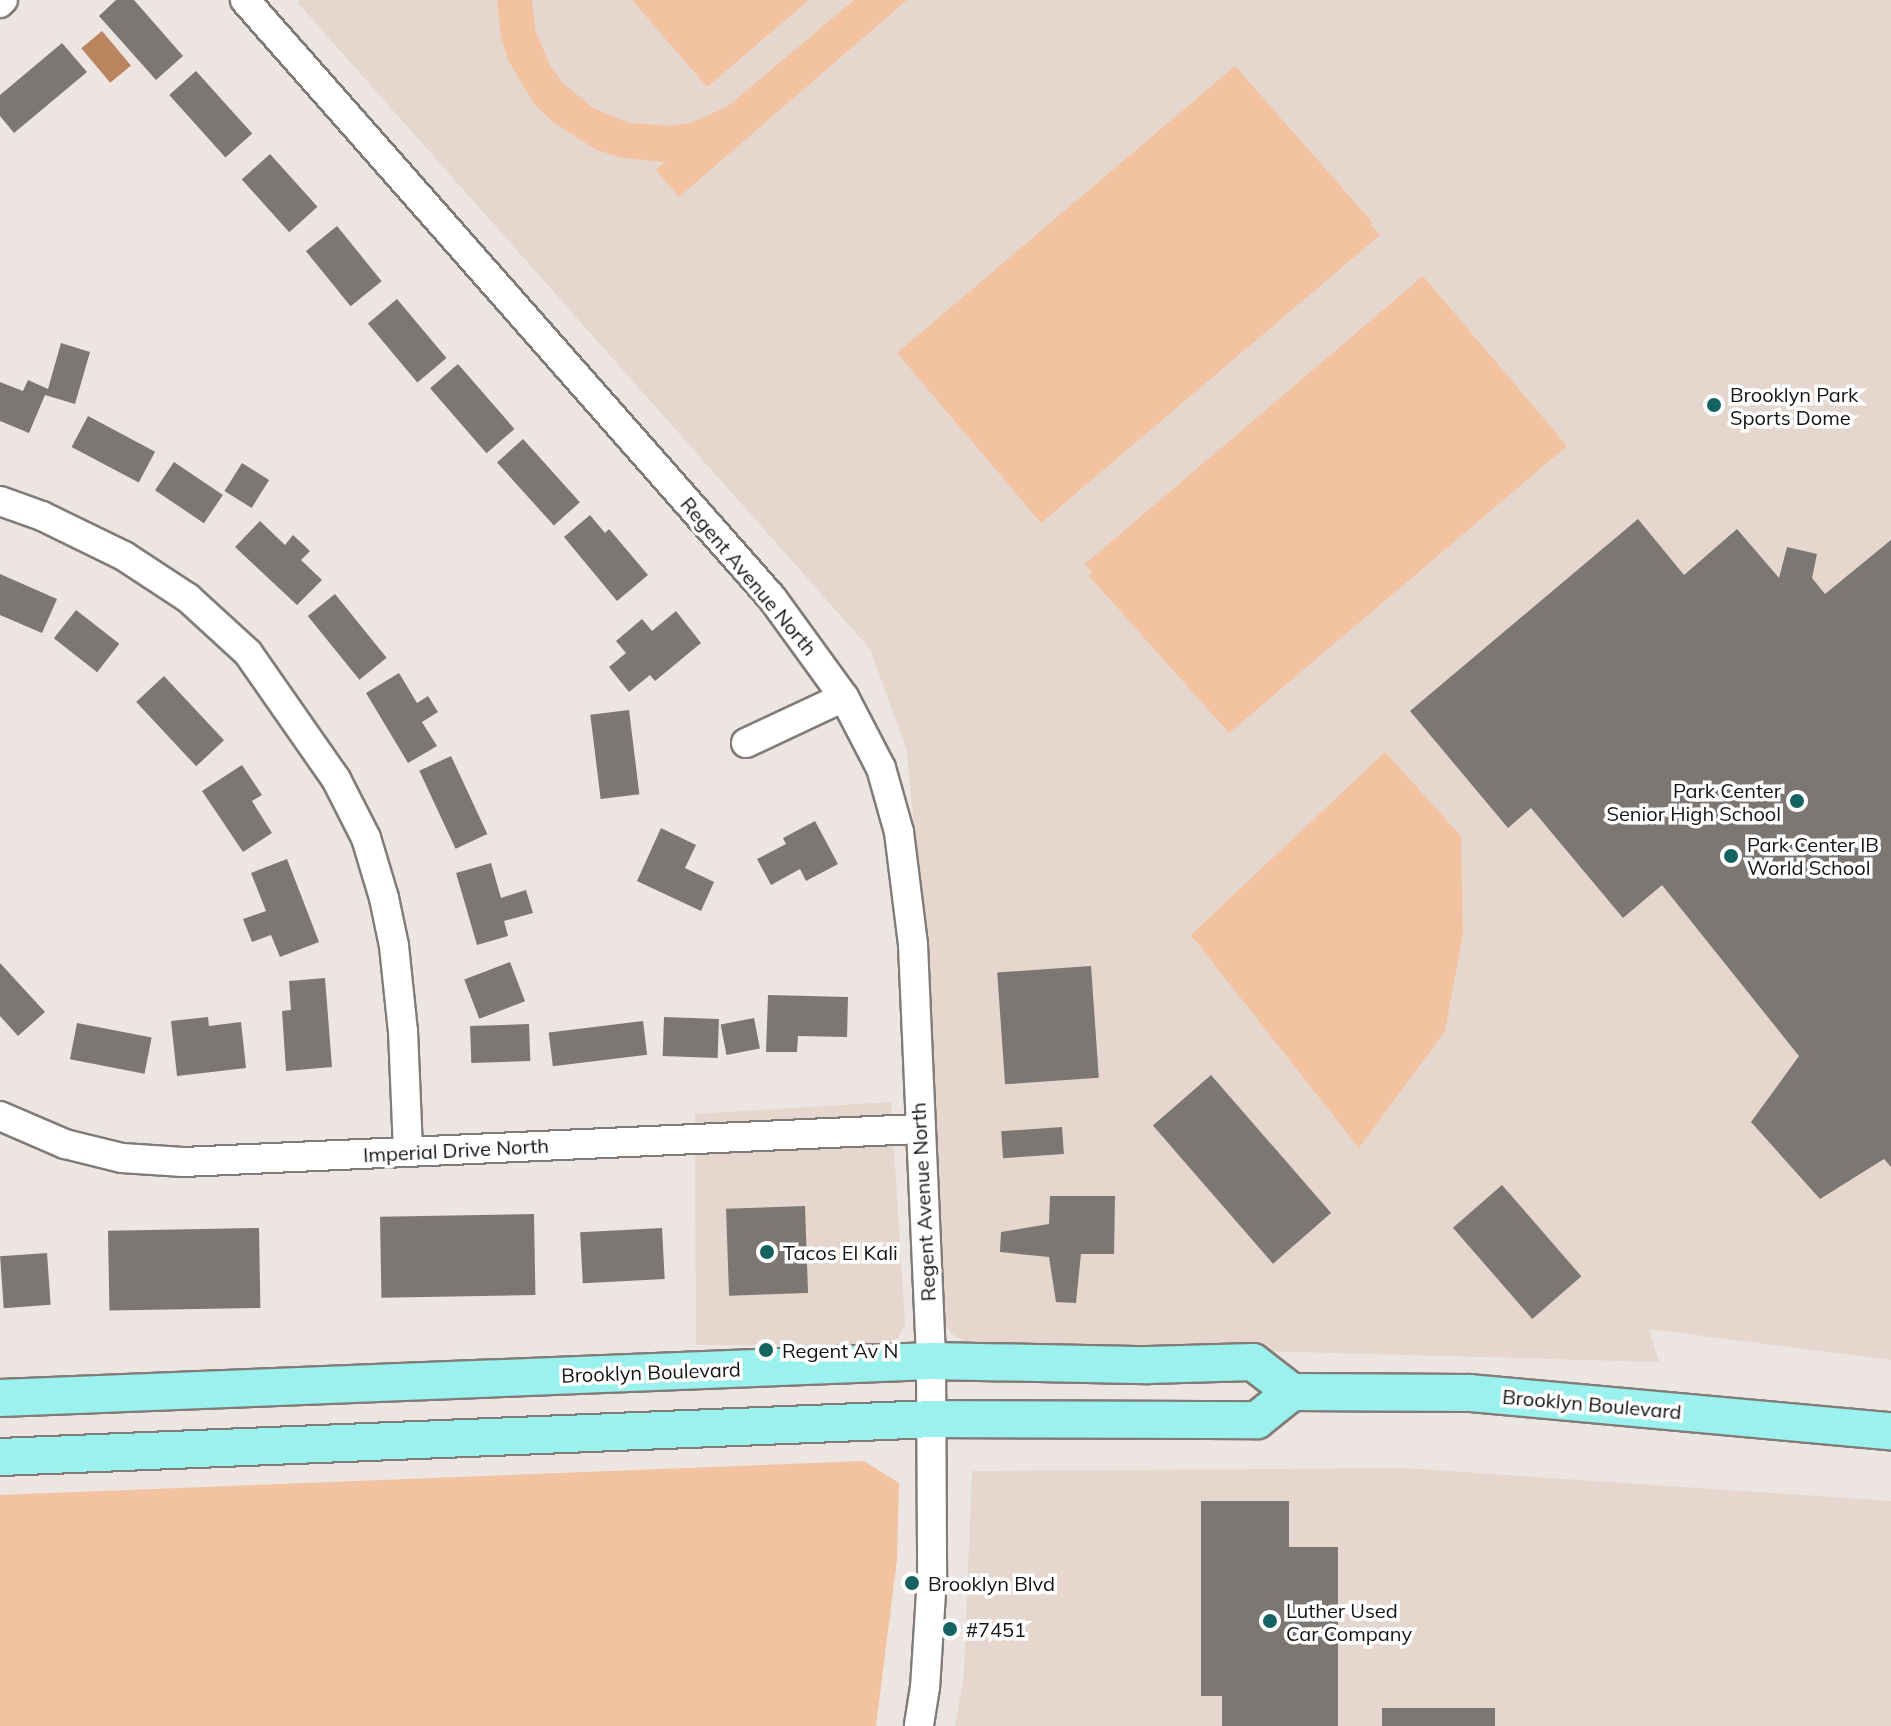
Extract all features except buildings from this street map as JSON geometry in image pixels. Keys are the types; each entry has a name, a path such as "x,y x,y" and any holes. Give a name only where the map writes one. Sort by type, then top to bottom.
{"main road":[{"name":"Brooklyn Boulevard","path":"0,1398 931,1361 1148,1365 1253,1362 1292,1392 1470,1393 1891,1431"},
{"path":"0,1457 933,1419 1257,1420 1292,1392"}],"street":[{"name":"Regent Avenue North","path":"245,0 772,598 844,697 881,768 899,832 913,945 931,1361 932,1577 925,1687 919,1726"},
{"path":"0,501 42,516 124,556 188,598 248,653 336,779 366,838 394,946 403,1031 408,1152"},
{"path":"746,743 844,697"},
{"name":"Imperial Drive North","path":"0,1116 65,1144 122,1158 183,1162 919,1129"}],"shaded area":[{"path":"497,0 532,0 535,29 550,66 562,82 593,108 630,123 670,126 690,123 727,107 854,0 907,0 679,197 656,170 665,162 622,158 597,150 554,123 535,105 509,62 501,38"},
{"path":"632,0 809,0 707,87"},
{"path":"1891,0 1891,1360 1649,1329 1659,1362 968,1343 952,1334 941,1318 924,931 907,751 870,649 297,2"},
{"path":"102,31 131,65 110,83 81,48"},
{"path":"1235,66 1373,223 1371,225 1380,235 1041,523 897,353"},
{"path":"1423,276 1567,446 1229,733 1089,576 1092,573 1085,564"},
{"path":"1385,752 1461,836 1463,933 1445,1031 1359,1148 1191,935"},
{"path":"891,1102 905,1325 898,1338 883,1346 696,1345 695,1114"},
{"path":"864,1461 899,1483 897,1560 876,1726 0,1726 0,1495"},
{"path":"1404,1468 1891,1501 1891,1726 955,1726 964,1674 972,1471"}],"place":[{"name":"Brooklyn Park Sports Dome","path":"1714,405"},
{"name":"Park Center Senior High School","path":"1797,801"},
{"name":"Park Center IB World School","path":"1731,856"},
{"name":"Tacos El Kali","path":"767,1252"},
{"name":"Regent Av N","path":"766,1350"},
{"name":"Brooklyn Blvd","path":"912,1583"},
{"name":"Luther Used Car Company","path":"1270,1621"},
{"name":"#7451","path":"950,1629"}]}
